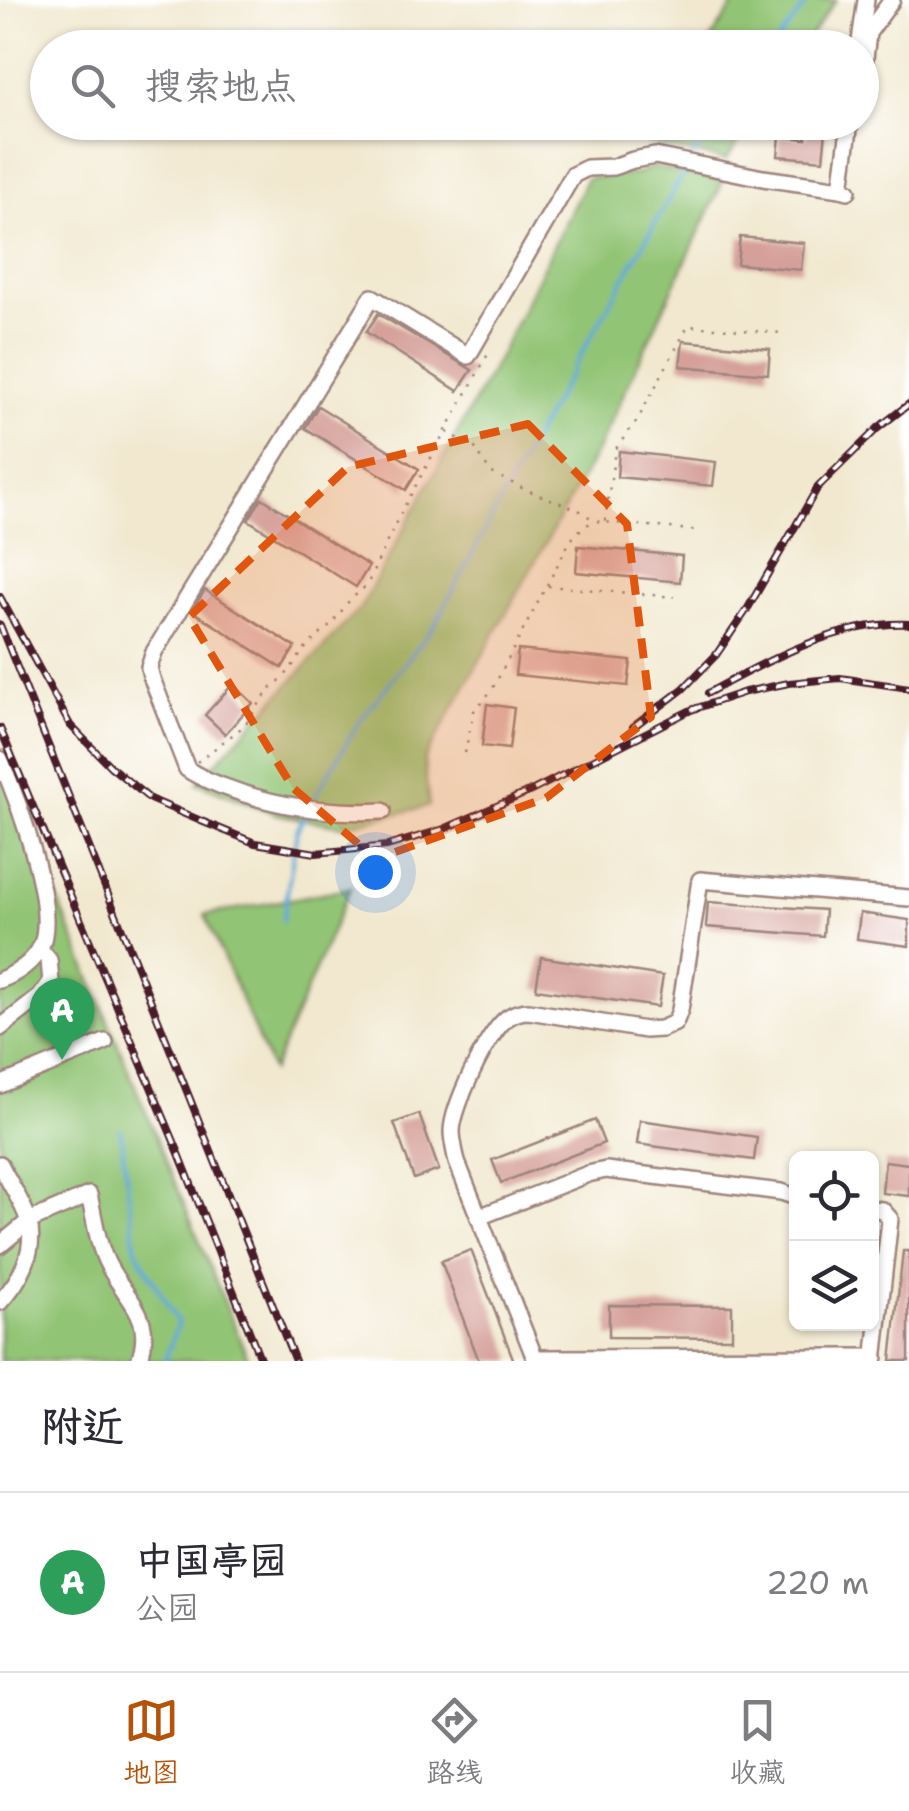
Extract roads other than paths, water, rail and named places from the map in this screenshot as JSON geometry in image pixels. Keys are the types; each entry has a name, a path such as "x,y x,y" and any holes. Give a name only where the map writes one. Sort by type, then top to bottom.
{"street":[{"path":"862,30 866,0"},
{"path":"870,30 892,0"},
{"path":"383,811 286,804 202,778 187,768 151,676 151,658 372,296 468,356 578,170 612,167 655,156 841,190 850,140"},
{"path":"0,759 38,873 46,912 40,948 24,966 0,980"},
{"path":"890,1219 874,1359 536,1360 457,1162 452,1130 466,1084 498,1028 516,1012 645,1030 675,1023 700,880 909,898"},
{"path":"0,1028 40,997 51,982 49,960 40,948"},
{"path":"0,1085 105,1042"},
{"path":"0,1164 29,1221 28,1259 0,1302"},
{"path":"479,1216 606,1170 789,1195"},
{"path":"0,1245 29,1221 89,1195 103,1254 142,1318 143,1350 138,1361"},
{"path":"879,1210 890,1219 909,1220"}],"waterway":[{"path":"786,30 809,0"},
{"path":"691,161 703,140"},
{"path":"310,805 359,722 436,623 537,432 686,169"},
{"path":"283,920 297,830 306,813"},
{"path":"120,1129 136,1250 178,1323 165,1361"}],"railway":[{"path":"633,727 683,689 716,655 818,487 878,428 909,404"},
{"path":"0,597 70,725 150,799 255,843 316,853 387,846 444,829 533,790 691,710 745,692 840,678 909,688"},
{"path":"708,693 780,656 830,636 882,625 909,624"},
{"path":"0,625 295,1361"},
{"path":"0,728 178,1151 261,1361"}],"place":[{"name":"中国亭园","path":"62,1060"}]}
